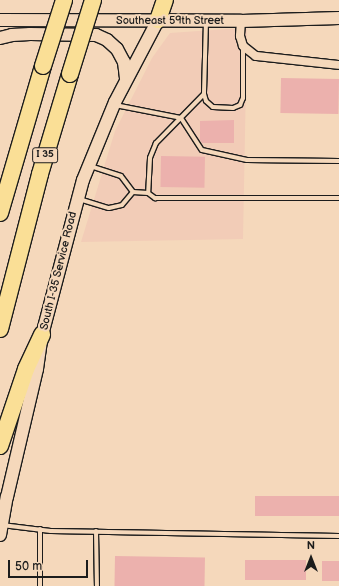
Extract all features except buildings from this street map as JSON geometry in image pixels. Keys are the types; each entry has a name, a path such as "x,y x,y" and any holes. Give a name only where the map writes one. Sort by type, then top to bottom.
{"highway":[{"name":"I 35","path":"0,213 64,0"},
{"name":"I 35","path":"0,329 40,174 93,0"},
{"path":"158,20 165,0"},
{"path":"0,446 26,369 42,335"}],"main road":[{"name":"Southeast 59th Street","path":"0,20 241,21 339,18"},
{"name":"South I-35 Service Road","path":"1,530 37,369 42,335 78,199 89,165 114,104 158,20"},
{"path":"0,38 12,35 30,34 96,35 107,40 117,49 124,62 126,79"}],"street":[{"path":"241,21 240,36 242,46 256,56 339,65"}],"lane":[{"path":"206,21 204,94 206,101 213,107 233,108 240,105 243,98 242,46"},
{"path":"148,194 150,158 156,143 204,94"},
{"path":"114,104 181,118 202,150 247,160 339,161"},
{"path":"89,165 121,176 133,192 148,194 155,198 339,198"},
{"path":"78,199 109,208 122,205 133,192"},
{"path":"1,530 40,529 96,532 339,536"},
{"path":"40,529 40,586"},
{"path":"96,532 97,586"}],"shaded area":[{"path":"247,29 243,239 81,242 115,131 152,58 170,33"}]}
